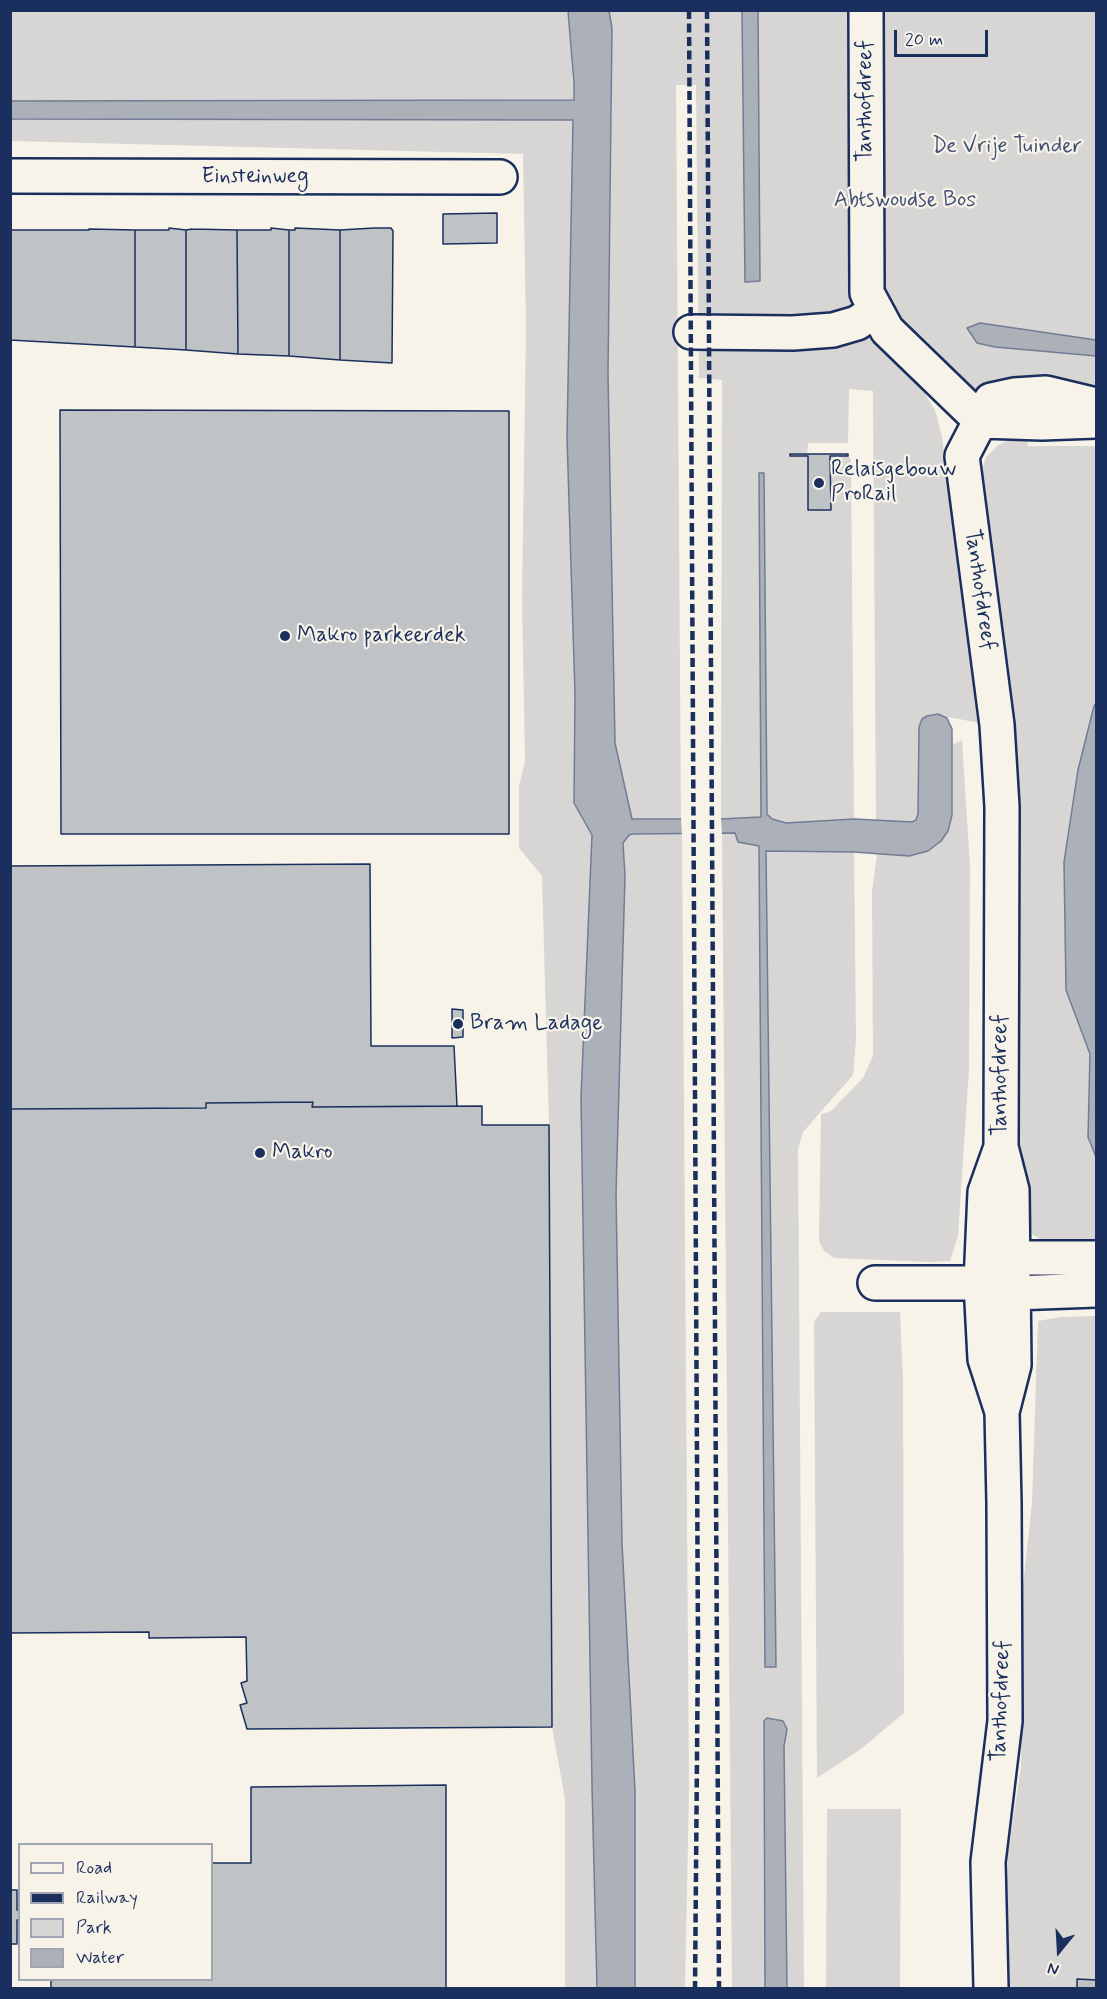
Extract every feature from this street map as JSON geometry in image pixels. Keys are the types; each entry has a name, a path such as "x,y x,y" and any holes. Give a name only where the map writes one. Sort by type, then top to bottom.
{"street":[{"name":"Tanthofdreef","path":"866,10 867,293 887,330 981,421 962,456 997,725 1001,795 1000,1147 1012,1190 1014,1365 1002,1412 1005,1721 988,1862 991,1989"},
{"name":"Einsteinweg","path":"10,176 500,177"},
{"path":"691,332 793,333 833,330 857,324 876,310"},
{"path":"1096,405 1046,393 1014,395 991,400 981,421 1042,423 1096,421"},
{"name":"Tanthofdreef","path":"1000,1147 985,1192 981,1283 985,1359 1002,1412"},
{"path":"981,1283 1013,1258 1096,1258"},
{"path":"875,1283 981,1283 1013,1293 1096,1290"}],"green space":[{"path":"11,11 568,11 574,100 11,101"},
{"path":"609,11 1096,11 1096,406 925,394 935,410 942,437 980,723 932,714 919,727 918,814 916,820 912,822 876,821 873,391 849,389 848,443 808,443 807,454 790,456 808,456 808,509 831,509 830,456 847,456 848,454 851,460 854,819 786,823 772,819 767,814 764,474 759,473 761,817 721,819 722,380 699,378 696,85 676,85 681,820 632,819 615,743 608,374 612,28"},
{"path":"11,119 573,120 567,437 575,694 574,803 592,835 581,1097 597,1988 565,1988 565,1799 552,1727 549,1125 542,876 519,848 519,786 525,762 522,597 526,328 523,154 11,141"},
{"path":"1027,438 1028,446 1096,446 1096,703 1078,770 1064,862 1066,990 1090,1054 1088,1136 1096,1157 1096,1247 1049,1245 1032,1234 1018,1203 1016,736 981,474 986,457 998,445 1012,439"},
{"path":"962,740 970,867 969,1069 958,1236 950,1261 834,1258 824,1251 819,1241 821,1114 831,1111 863,1078 873,1056 872,892 877,854 917,855 952,815 951,746"},
{"path":"722,833 735,833 738,842 759,846 765,1667 776,1667 766,851 854,852 856,1040 853,1075 803,1132 798,1149 804,1988 787,1988 784,1746 787,1729 767,1718 764,1721 765,1988 732,1988"},
{"path":"682,834 689,1790 685,1988 635,1988 635,1791 622,1543 616,1193 625,876 623,843 629,835"},
{"path":"821,1312 900,1312 903,1382 904,1713 861,1749 817,1778 814,1322"},
{"path":"1096,1316 1096,1988 1006,1988 1005,1933 1008,1852 1021,1767 1023,1586 1032,1503 1038,1321 1061,1317"},
{"path":"827,1809 901,1809 900,1988 826,1988"}],"water":[{"path":"568,11 609,11 612,28 608,374 615,743 632,819 761,817 759,473 764,473 767,814 772,819 786,823 854,819 912,822 916,820 918,814 919,727 922,719 938,714 947,718 952,729 952,815 948,831 941,841 928,851 909,856 854,852 766,851 776,1667 765,1667 759,846 738,842 735,833 633,834 629,835 623,843 625,876 616,1193 622,1543 635,1791 635,1988 597,1988 581,1097 592,835 574,803 575,694 567,437 573,120 11,119 10,101 574,100"},
{"path":"742,11 758,11 760,281 745,282"},
{"path":"980,323 1096,340 1096,356 995,347 977,343 967,328"},
{"path":"1096,703 1096,1157 1088,1137 1090,1054 1066,990 1064,862 1078,770"},
{"path":"767,1718 783,1721 787,1729 784,1746 787,1988 765,1988 764,1721"}],"pier":[{"path":"721,817 722,836 682,836 681,818"}],"building":[{"path":"497,213 497,243 443,244 443,214"},
{"path":"169,228 186,230 186,350 135,347 135,230 169,230"},
{"path":"271,228 289,230 289,356 238,354 237,230 271,230"},
{"path":"295,228 340,230 340,360 289,356 289,230 295,230"},
{"path":"391,228 393,231 392,363 340,360 340,230"},
{"path":"10,230 135,230 135,347 10,340"},
{"path":"186,230 237,230 238,354 186,350"},
{"name":"Makro parkeerdek","path":"60,410 509,411 509,834 61,834"},
{"name":"Relaisgebouw ProRail","path":"790,454 848,454 848,456 830,456 831,510 808,510 808,456 790,456"},
{"path":"370,864 371,1046 454,1046 457,1106 312,1107 313,1102 206,1103 206,1108 10,1109 10,866"},
{"path":"452,1009 463,1010 463,1037 452,1038"},
{"path":"313,1102 312,1107 482,1106 482,1125 549,1125 552,1727 247,1729 240,1705 247,1703 241,1683 247,1681 246,1637 149,1638 149,1632 10,1633 10,1109 206,1108 206,1103"},
{"path":"446,1785 446,1988 51,1988 51,1981 213,1981 213,1863 251,1863 251,1787"},
{"path":"10,1890 17,1890 17,1944 10,1944"},
{"path":"1077,1979 1096,1980 1096,1988 1077,1988"}],"railway":[{"path":"689,10 698,1641 695,1988"},
{"path":"707,10 719,1988"}],"place":[{"name":"Relaisgebouw ProRail","path":"819,483"},
{"name":"Makro parkeerdek","path":"285,636"},
{"name":"Bram Ladage","path":"458,1024"},
{"name":"Makro","path":"260,1153"}],"park label":[{"name":"De Vrije Tuinder","path":"1007,147"},
{"name":"Abtswoudse Bos","path":"905,201"}]}
